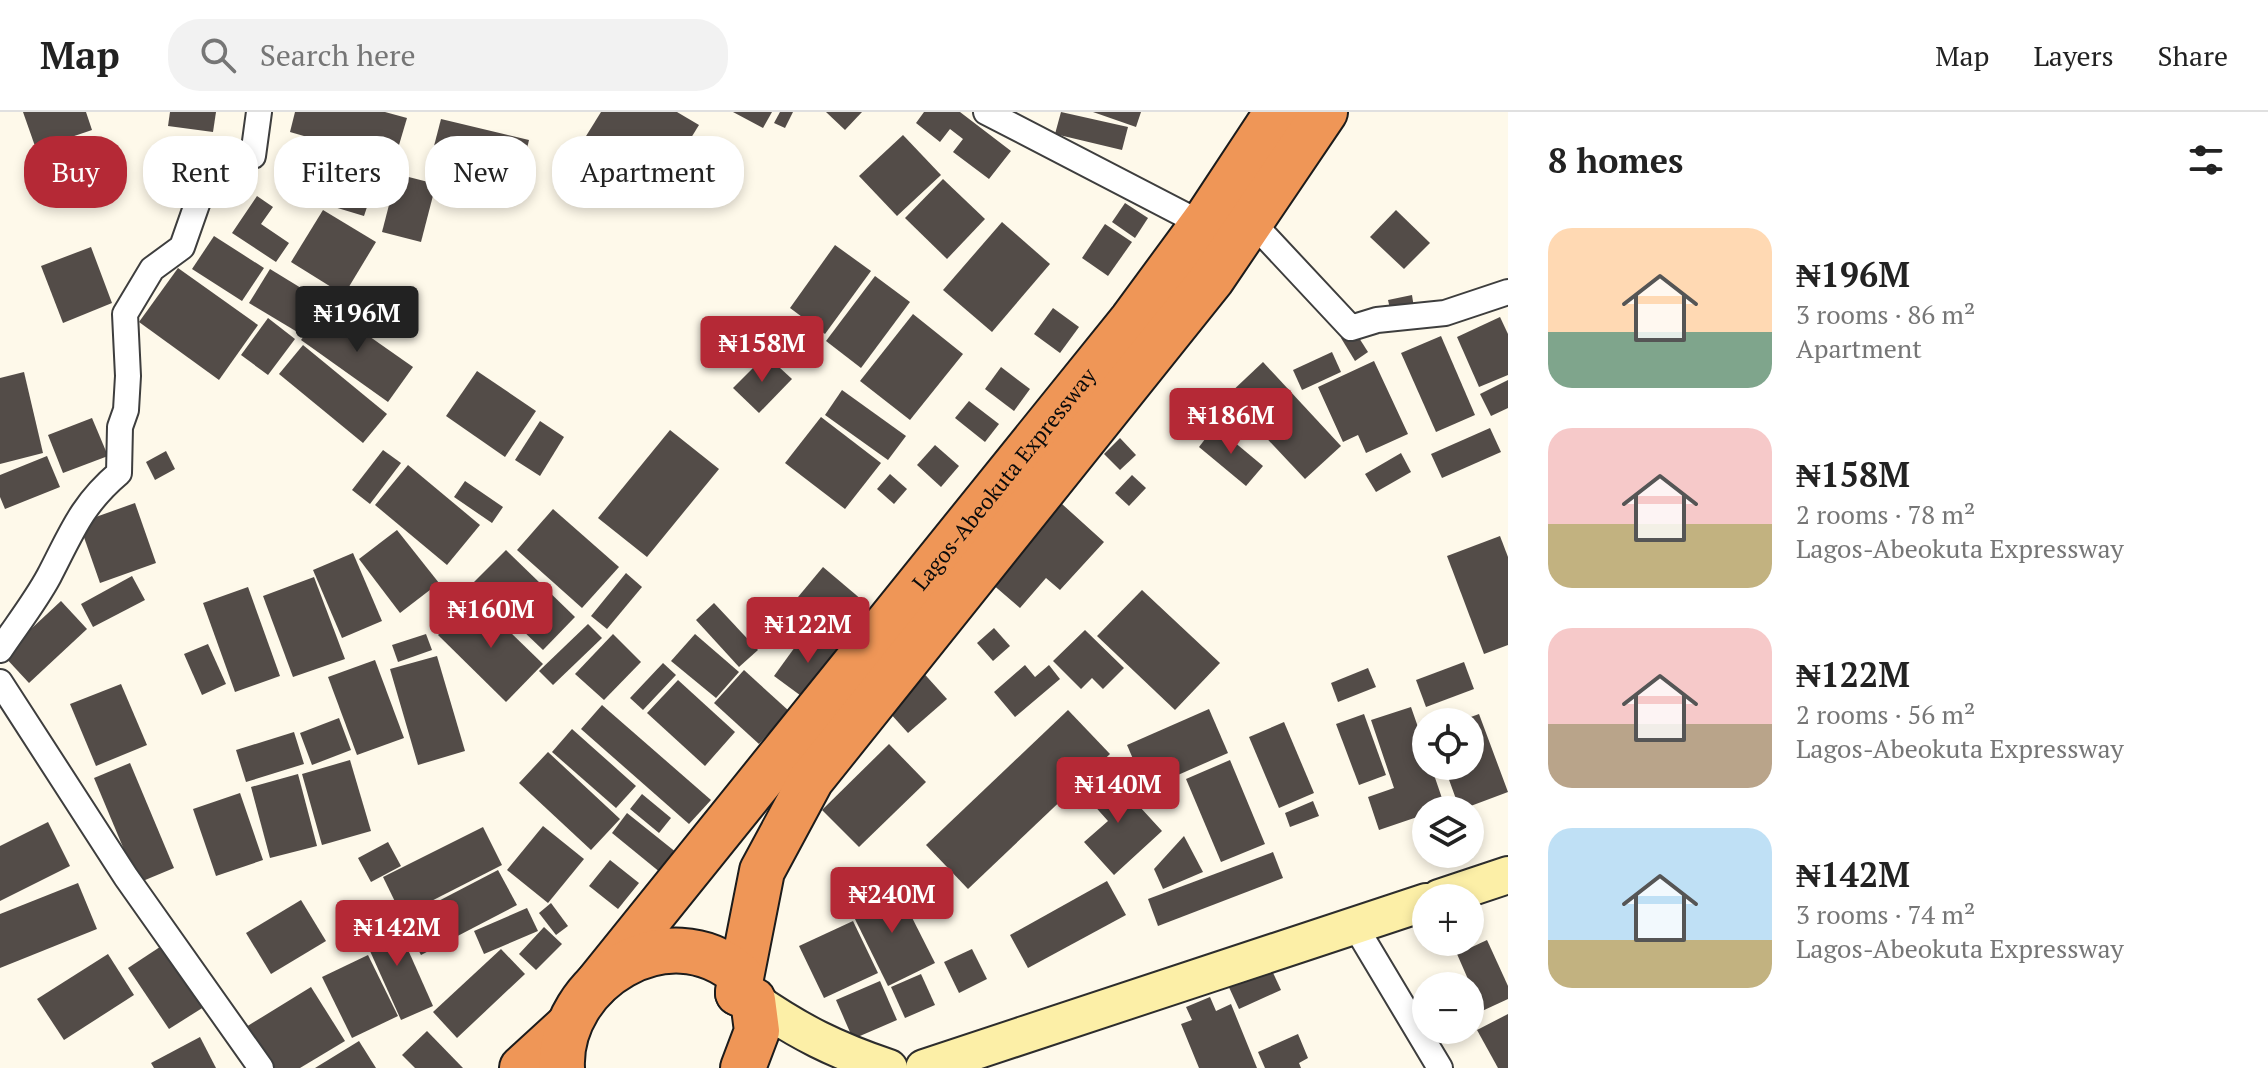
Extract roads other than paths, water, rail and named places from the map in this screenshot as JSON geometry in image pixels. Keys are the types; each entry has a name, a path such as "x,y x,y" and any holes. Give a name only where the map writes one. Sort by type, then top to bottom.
{"highway":[{"name":"Lagos-Abeokuta Expressway","path":"569,1025 596,985 1132,320 1202,224 1277,112"},
{"name":"Lagos-Abeokuta Expressway","path":"745,996 762,871 811,780 1212,279 1325,112"},
{"path":"596,985 627,963 660,949 694,949 723,960 740,975 757,1031 743,1068"},
{"path":"522,1068 569,1025"},
{"path":"562,1068 569,1025"}],"main road":[{"path":"1481,884 1508,875"},
{"path":"924,1068 970,1060 1412,907"},
{"path":"745,996 822,1044 889,1068"}],"street":[{"path":"0,650 48,579 78,517 93,495 119,473 120,427 126,410 128,376 125,314 152,269 182,247 209,170 253,156 259,112"},
{"path":"986,112 1202,224"},
{"path":"1251,221 1351,328 1377,320 1445,313 1508,292"},
{"path":"0,682 126,877 261,1068"},
{"path":"1355,926 1440,1068"}]}
